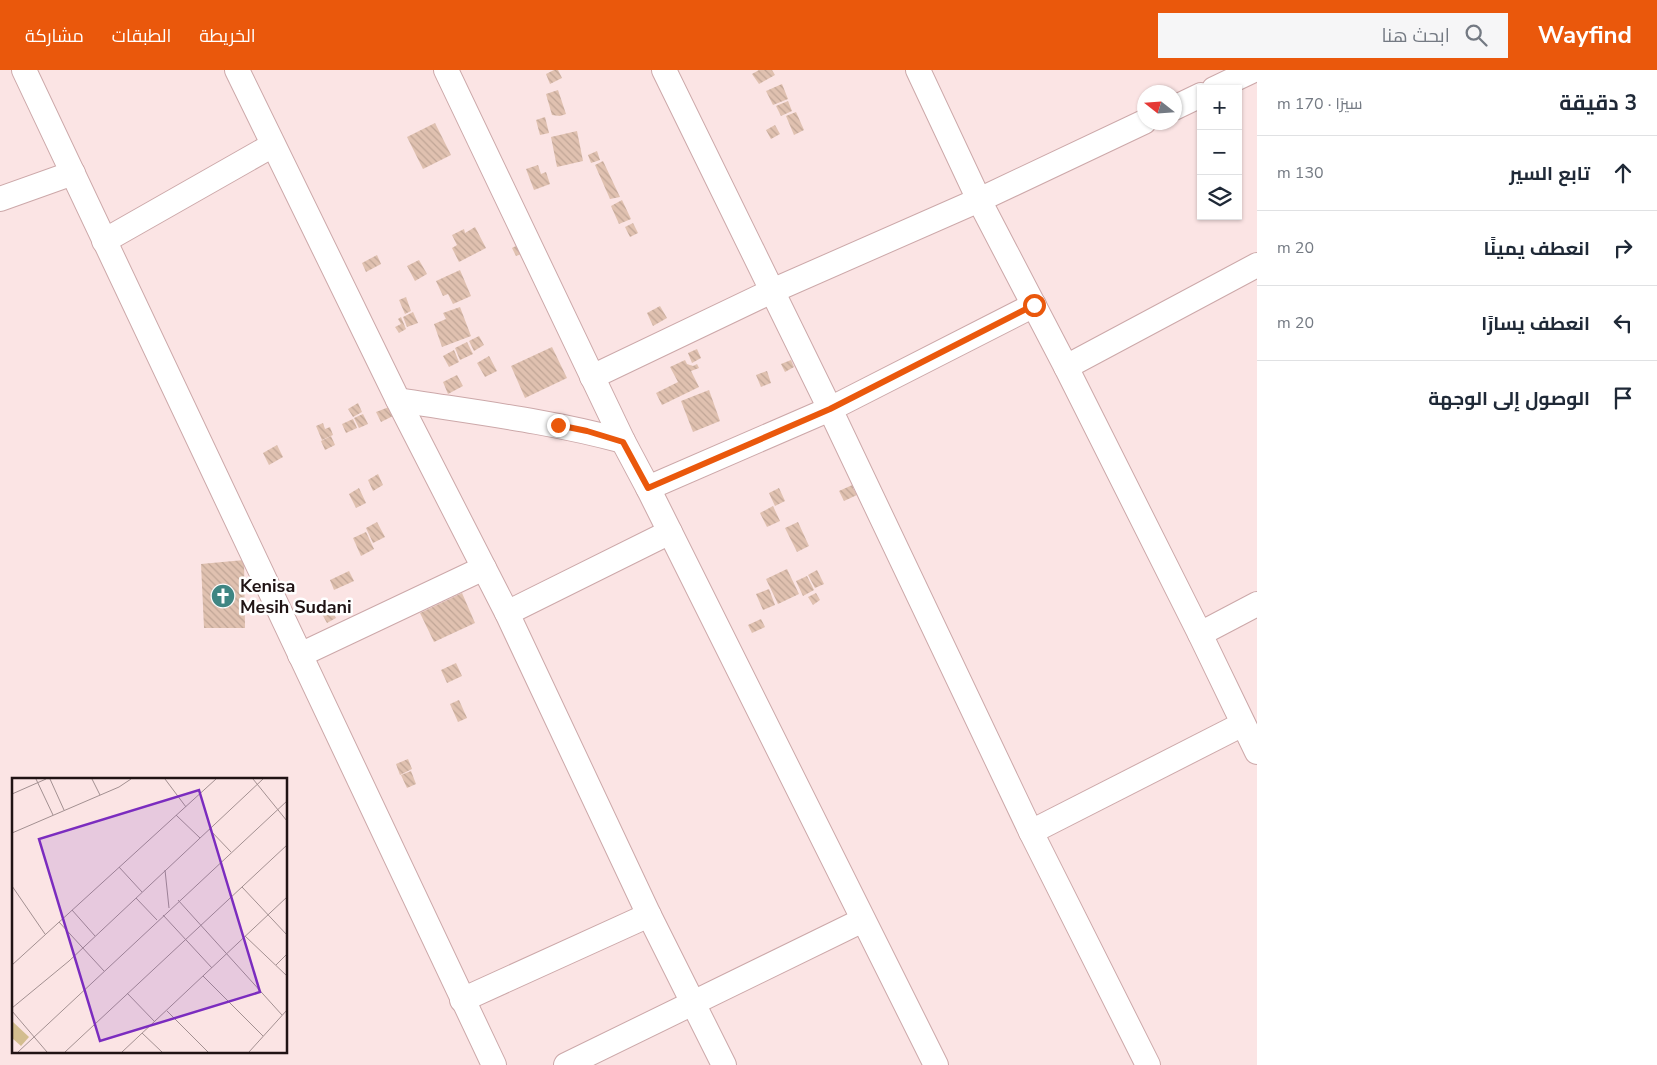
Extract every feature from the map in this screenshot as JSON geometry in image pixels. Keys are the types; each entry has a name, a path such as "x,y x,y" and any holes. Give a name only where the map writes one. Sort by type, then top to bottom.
{"street":[{"path":"24,70 494,1065"},
{"path":"446,70 623,442 648,488 936,1065"},
{"path":"664,70 830,409 1031,832 1148,1065"},
{"path":"918,70 979,200 1066,367 1257,752"},
{"path":"1222,85 1254,70"},
{"path":"244,72 273,145 398,400 507,613 649,915 724,1065"},
{"path":"1182,104 1197,97"},
{"path":"592,377 772,291 979,200 1137,125"},
{"path":"104,241 273,145"},
{"path":"0,199 73,173"},
{"path":"1066,367 1257,265"},
{"path":"648,488 830,409 1034,305"},
{"path":"398,400 558,425 587,431 623,442"},
{"path":"507,613 670,532"},
{"path":"300,655 484,568"},
{"path":"1200,634 1257,604"},
{"path":"1031,832 1243,724"},
{"path":"462,1000 649,915"},
{"path":"566,1065 863,920"}],"building":[{"path":"558,70 562,78 550,84 546,74"},
{"path":"759,70 772,70 775,75 759,84 752,74"},
{"path":"782,84 788,99 773,105 766,91"},
{"path":"558,90 566,114 560,116 552,115 546,94"},
{"path":"788,101 792,111 781,116 776,106"},
{"path":"796,112 804,130 794,135 786,116"},
{"path":"545,117 549,133 540,135 536,120"},
{"path":"435,123 451,155 423,169 407,137"},
{"path":"775,125 780,134 771,139 766,130"},
{"path":"577,131 583,161 557,167 551,137"},
{"path":"597,151 600,160 591,163 588,155"},
{"path":"603,161 620,197 610,199 595,165"},
{"path":"538,165 541,174 546,172 550,184 534,190 526,169"},
{"path":"622,200 631,219 619,224 611,206"},
{"path":"633,223 638,233 630,237 625,227"},
{"path":"475,227 486,248 459,262 452,248 457,245 452,235 464,229 465,233"},
{"path":"520,244 524,253 516,256 512,248"},
{"path":"377,255 381,264 366,272 362,263"},
{"path":"419,260 427,274 415,281 407,266"},
{"path":"460,270 471,296 453,304 448,294 443,296 436,281"},
{"path":"406,297 411,311 405,314 399,300"},
{"path":"660,306 667,318 653,326 647,313"},
{"path":"460,307 471,336 442,347 434,324 446,319 443,313"},
{"path":"413,312 418,323 407,327 403,317"},
{"path":"401,317 406,329 399,333 395,327 401,324 398,319"},
{"path":"479,336 484,345 474,351 469,341"},
{"path":"467,342 473,354 460,360 455,348"},
{"path":"552,347 567,378 525,398 511,366"},
{"path":"697,349 701,358 692,363 688,353"},
{"path":"454,350 459,362 449,367 443,356"},
{"path":"489,356 497,371 485,377 477,363"},
{"path":"685,360 687,364 693,366 697,364 699,368 691,371 699,387 662,405 656,393 678,382 670,367"},
{"path":"791,360 794,367 785,372 781,364"},
{"path":"767,371 771,383 761,387 756,375"},
{"path":"457,375 463,386 448,394 443,382"},
{"path":"709,390 720,421 693,432 681,401"},
{"path":"358,403 362,412 353,417 348,409"},
{"path":"389,407 393,416 381,422 376,412"},
{"path":"363,414 368,424 359,428 354,418"},
{"path":"353,419 357,428 346,433 342,424"},
{"path":"323,423 325,429 330,427 333,435 322,440 316,426"},
{"path":"331,436 335,445 325,450 321,441"},
{"path":"277,445 283,457 269,465 263,453"},
{"path":"378,474 383,485 373,491 368,480"},
{"path":"859,482 861,485 853,488 857,495 844,501 839,491"},
{"path":"359,488 366,503 356,508 349,494"},
{"path":"779,488 785,501 775,506 769,493"},
{"path":"773,506 780,521 767,527 760,513"},
{"path":"377,522 385,537 373,543 366,528"},
{"path":"798,522 809,546 797,552 785,528"},
{"path":"366,532 374,549 361,556 353,538"},
{"name":"Kenisa Mesih Sudani","path":"244,560 245,628 204,628 201,564"},
{"path":"787,569 799,594 778,604 766,579"},
{"path":"817,570 824,584 815,588 808,575"},
{"path":"349,571 354,581 334,590 330,580"},
{"path":"807,576 814,590 803,596 796,581"},
{"path":"769,589 775,605 763,610 756,594"},
{"path":"462,593 475,623 434,642 420,613"},
{"path":"816,593 820,600 813,605 808,597"},
{"path":"331,609 336,618 327,623 322,614"},
{"path":"761,619 765,627 752,633 748,625"},
{"path":"456,663 462,676 447,683 441,670"},
{"path":"459,700 467,718 458,722 450,704"},
{"path":"408,759 412,769 400,775 396,764"},
{"path":"411,771 416,784 407,788 401,775"}],"place":[{"name":"Kenisa Mesih Sudani","path":"223,596"}],"route":[{"path":"558,425 587,431 623,442 648,488 830,409 1034,305"}]}
